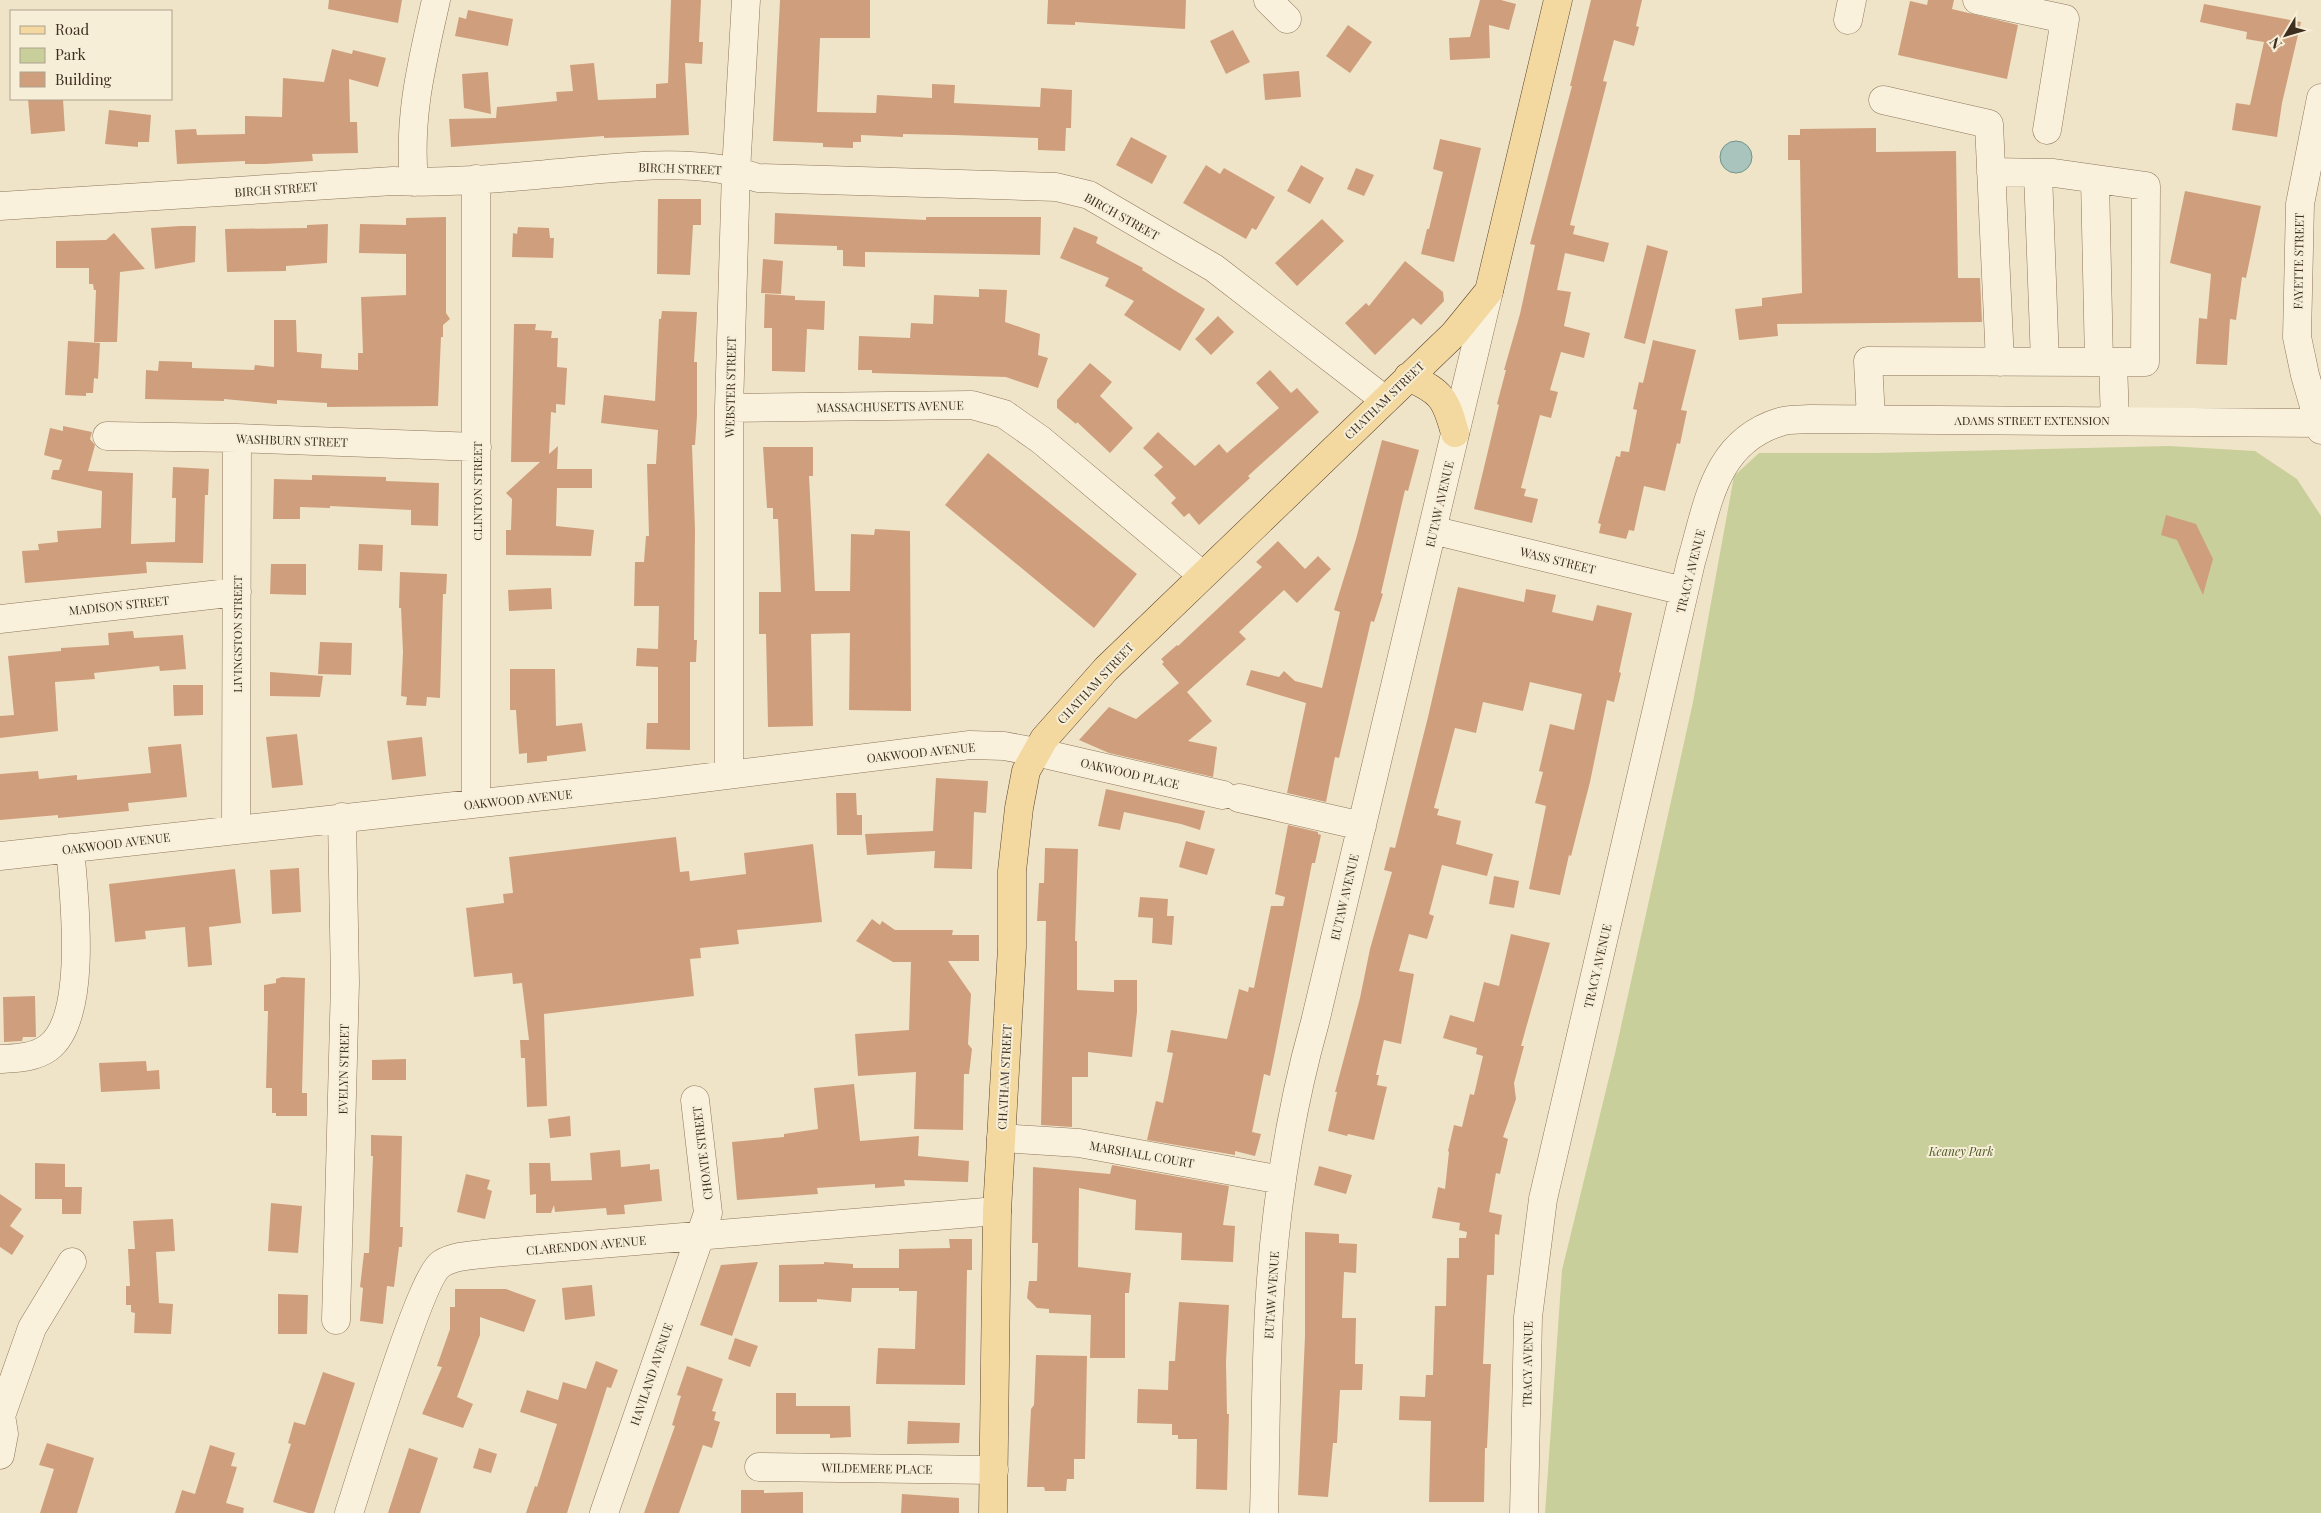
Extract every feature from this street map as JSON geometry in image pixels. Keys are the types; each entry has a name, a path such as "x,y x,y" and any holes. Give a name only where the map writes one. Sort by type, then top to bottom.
{"main road":[{"name":"CHATHAM STREET","path":"993,1513 997,1211 1012,947 1012,871 1018,808 1026,771 1044,739 1106,669 1454,334 1489,291 1558,0"},
{"path":"1408,377 1428,385 1447,405 1455,433"}],"street":[{"path":"414,182 411,154 416,87 436,0"},
{"name":"WEBSTER STREET","path":"729,774 729,408 736,171 746,0"},
{"path":"1268,0 1287,19"},
{"path":"1977,0 2065,20 2047,130"},
{"name":"FAYETTE STREET","path":"2320,425 2305,375 2297,337 2321,98"},
{"path":"1883,100 1989,124 2000,362"},
{"name":"BIRCH STREET","path":"0,206 393,181 414,182 476,179 636,166 714,167 758,178 1056,187 1089,195 1214,268 1385,400"},
{"path":"1871,419 1868,361 2145,362 2146,186 2038,173 1991,172"},
{"path":"2038,173 2044,362"},
{"name":"CLINTON STREET","path":"476,179 476,803"},
{"path":"2095,179 2106,362 2115,421"},
{"name":"EUTAW AVENUE","path":"1264,1513 1270,1295 1282,1180 1298,1082 1362,826 1489,291"},
{"name":"MASSACHUSETTS AVENUE","path":"729,408 972,405 1004,414 1041,440 1202,575"},
{"name":"ADAMS STREET EXTENSION","path":"1748,437 1781,421 1810,419 2115,421 2320,425"},
{"name":"WASHBURN STREET","path":"107,436 237,438 477,448"},
{"name":"TRACY AVENUE","path":"1524,1513 1528,1317 1543,1199 1684,591 1714,482 1725,460 1748,437"},
{"name":"LIVINGSTON STREET","path":"236,829 237,438"},
{"name":"WASS STREET","path":"1432,530 1684,591"},
{"name":"MADISON STREET","path":"0,619 238,592"},
{"name":"OAKWOOD AVENUE","path":"0,856 970,745 1004,746 1036,752"},
{"name":"OAKWOOD PLACE","path":"1036,752 1362,826"},
{"name":"EVELYN STREET","path":"336,1320 345,983 342,817"},
{"path":"0,1060 32,1056 48,1047 61,1034 73,994 76,951 70,848"},
{"name":"CHOATE STREET","path":"695,1100 708,1212 699,1235"},
{"name":"MARSHALL COURT","path":"1001,1138 1079,1143 1282,1180"},
{"name":"CLARENDON AVENUE","path":"349,1513 413,1320 427,1284 441,1264 459,1257 492,1253 997,1211"},
{"name":"HAVILAND AVENUE","path":"604,1513 699,1235"},
{"path":"0,1455 4,1434 1,1411 32,1328 72,1262"},
{"name":"WILDEMERE PLACE","path":"759,1467 994,1470"}],"green space":[{"name":"Keaney Park","path":"2169,446 2255,451 2297,479 2321,516 2321,1513 1545,1513 1562,1270 1616,1049 1693,702 1734,476 1759,453 1874,453"}],"water":[{"path":"1736,141 1742,142 1747,146 1751,151 1751,163 1747,168 1742,172 1736,173 1730,172 1725,168 1721,163 1720,157 1721,151 1725,146 1730,142"}],"building":[{"path":"329,0 402,0 398,23 328,9"},
{"path":"671,0 701,0 699,42 703,42 702,64 685,63 689,135 604,138 604,136 451,147 449,119 496,118 497,107 557,101 556,92 573,91 570,65 594,63 598,100 656,98 656,84 668,83"},
{"path":"780,0 870,0 870,38 820,38 817,112 876,113 877,95 932,98 932,84 955,85 954,103 1040,107 1041,88 1072,90 1071,128 1066,128 1065,151 1038,150 1038,138 954,135 903,134 903,137 861,135 861,142 853,142 853,148 823,147 823,143 773,141"},
{"path":"1048,0 1186,0 1185,29 1075,22 1075,25 1047,24"},
{"path":"1480,0 1501,0 1516,4 1509,30 1489,25 1490,58 1450,60 1449,38 1470,37"},
{"path":"1591,0 1642,0 1636,26 1639,27 1634,46 1614,40 1603,81 1607,82 1570,225 1575,226 1573,234 1609,243 1604,262 1565,253 1557,290 1571,292 1564,326 1590,333 1584,358 1561,352 1550,390 1558,392 1551,418 1540,415 1521,488 1526,489 1524,496 1538,499 1532,523 1474,509 1499,405 1497,404 1506,370 1504,370 1520,314 1535,245 1530,244 1572,86 1570,86"},
{"path":"1928,0 1954,0 1952,9 2018,25 2007,79 1898,55 1910,1 1927,5"},
{"path":"2204,4 2301,22 2282,103 2277,137 2232,130 2236,103 2250,105 2264,42 2246,39 2247,32 2200,22"},
{"path":"468,10 513,19 508,46 455,36 459,17 466,19"},
{"path":"1348,25 1372,42 1350,73 1326,56"},
{"path":"1233,30 1250,62 1226,74 1210,41"},
{"path":"332,49 352,54 353,50 386,58 378,87 349,79 350,122 357,122 358,153 312,154 313,161 265,164 245,164 245,161 177,164 175,130 196,129 197,135 245,134 245,116 282,117 283,78 324,82"},
{"path":"1299,71 1301,97 1265,100 1263,74"},
{"path":"488,72 491,114 464,108 462,74"},
{"path":"28,100 63,100 65,131 31,134"},
{"path":"109,110 151,115 149,142 138,142 138,147 105,144"},
{"path":"1876,128 1876,152 1956,151 1958,278 1980,278 1982,322 1777,324 1778,336 1739,340 1735,309 1762,306 1762,298 1802,293 1800,160 1788,160 1788,135 1800,135 1800,129"},
{"path":"1131,137 1167,156 1152,184 1116,165"},
{"path":"1440,139 1481,148 1454,262 1421,254 1443,172 1433,169"},
{"path":"1206,165 1220,174 1224,168 1275,197 1256,230 1252,228 1246,239 1183,203"},
{"path":"1301,165 1324,178 1310,204 1287,191"},
{"path":"1356,168 1374,175 1364,196 1347,189"},
{"path":"2185,191 2261,206 2246,278 2242,277 2236,320 2230,319 2227,365 2196,364 2199,318 2207,319 2211,274 2170,263"},
{"path":"658,199 701,199 701,225 693,225 690,275 657,274"},
{"path":"775,213 926,220 926,217 1041,217 1040,255 865,252 865,267 843,266 843,250 837,250 837,246 774,244"},
{"path":"446,217 446,313 450,319 443,325 443,337 441,337 438,406 327,407 327,403 277,400 277,404 224,399 224,401 145,399 146,370 158,371 159,361 192,362 192,368 254,370 255,365 274,367 274,320 296,320 297,352 322,354 321,368 358,370 358,353 363,353 361,297 406,295 406,254 359,253 360,224 406,225 406,218"},
{"path":"1322,219 1344,241 1297,286 1275,263"},
{"path":"328,224 327,263 286,266 286,271 227,272 225,229 307,228 307,225"},
{"path":"196,226 195,262 155,269 151,228"},
{"path":"518,227 549,228 550,238 554,238 553,258 512,257 513,233 517,234"},
{"path":"1074,227 1098,237 1096,243 1143,268 1142,270 1205,309 1180,351 1124,315 1134,301 1105,286 1109,278 1060,258"},
{"path":"114,233 145,269 120,272 117,342 94,342 96,290 94,290 93,284 89,284 89,268 56,268 56,241 106,240"},
{"path":"1647,245 1668,251 1645,344 1624,338"},
{"path":"763,259 783,261 781,294 761,293"},
{"path":"1405,261 1443,292 1444,301 1421,325 1413,318 1375,355 1345,323 1366,303 1369,306"},
{"path":"979,289 1007,290 1005,322 1040,334 1038,355 1048,358 1038,388 1006,377 872,373 872,370 858,370 859,336 910,338 911,323 933,324 934,295 979,297"},
{"path":"765,294 795,296 795,300 825,301 824,330 807,329 805,372 772,371 772,328 764,328"},
{"path":"662,311 697,312 694,362 697,362 697,416 695,445 692,445 695,529 694,640 697,640 696,662 690,662 690,750 646,749 647,723 658,723 658,667 636,666 637,648 658,649 659,606 634,606 635,562 644,562 646,536 649,536 647,464 656,464 658,430 601,423 604,395 655,401 659,319 661,319"},
{"path":"1218,316 1234,332 1211,355 1195,339"},
{"path":"514,324 536,324 535,330 552,331 551,338 558,338 557,367 567,368 565,405 556,404 556,413 551,412 549,454 558,446 557,469 592,469 592,488 557,488 556,526 594,530 591,556 506,555 506,530 511,530 512,499 506,493 540,462 511,462"},
{"path":"1653,340 1696,350 1681,410 1687,411 1680,444 1677,443 1665,491 1644,486 1634,531 1629,530 1626,539 1599,533 1601,524 1598,523 1616,456 1620,457 1621,451 1629,452 1637,410 1633,409 1639,382 1643,383"},
{"path":"68,341 100,343 98,379 94,378 93,393 86,393 86,396 65,395"},
{"path":"1090,363 1112,382 1100,396 1133,428 1110,453 1077,422 1076,424 1057,408 1057,400"},
{"path":"1270,370 1291,393 1297,388 1319,412 1248,476 1250,478 1199,525 1189,513 1184,517 1171,503 1176,498 1154,475 1163,467 1143,448 1158,432 1195,466 1219,444 1227,453 1279,408 1256,383"},
{"path":"63,426 92,432 90,439 95,445 88,471 133,473 131,544 175,542 176,498 172,498 173,467 209,469 208,495 205,495 203,563 146,562 147,573 25,583 22,551 39,550 38,544 58,542 57,531 101,528 102,491 51,479 53,470 59,470 62,460 44,455 50,428 63,431"},
{"path":"1382,440 1419,450 1408,491 1405,490 1381,593 1383,594 1374,622 1371,621 1339,758 1335,757 1326,802 1287,793 1306,703 1246,685 1251,670 1279,677 1284,671 1295,681 1322,688 1340,612 1334,610 1356,539"},
{"path":"763,447 813,447 813,476 809,476 815,591 850,591 851,534 874,535 875,529 910,531 911,711 849,710 850,633 811,634 813,726 768,727 766,634 759,634 759,592 781,592 778,519 773,519 773,508 767,508"},
{"path":"988,453 1137,574 1094,628 945,505"},
{"path":"312,475 386,477 386,481 439,483 438,526 411,525 411,510 330,506 330,508 300,507 300,519 273,519 274,479 312,480"},
{"path":"2166,515 2196,524 2213,559 2203,595 2177,540 2161,535"},
{"path":"1278,541 1305,569 1318,556 1331,569 1297,603 1284,590 1239,632 1246,639 1187,692 1212,721 1188,741 1217,747 1213,777 1109,753 1079,740 1109,707 1136,719 1179,683 1162,664 1164,662 1161,659 1178,646 1262,567 1256,562"},
{"path":"359,544 383,545 382,571 358,570"},
{"path":"271,564 306,564 306,595 270,594"},
{"path":"400,572 447,574 446,594 443,594 440,698 427,697 426,706 406,705 407,697 401,696 403,652 401,608 399,608"},
{"path":"1458,587 1524,602 1526,589 1556,595 1552,612 1593,621 1597,605 1632,613 1619,672 1621,673 1614,702 1607,700 1590,782 1571,856 1569,855 1560,895 1529,889 1546,806 1535,803 1543,772 1539,771 1550,724 1574,730 1582,694 1530,682 1523,711 1483,702 1476,733 1455,728 1434,808 1439,809 1437,815 1461,821 1456,844 1493,854 1487,876 1442,865 1429,914 1434,916 1427,939 1409,934 1399,971 1414,974 1401,1044 1384,1040 1376,1075 1379,1075 1377,1085 1387,1087 1374,1140 1348,1134 1347,1136 1328,1131 1337,1092 1335,1092 1360,998 1370,949 1392,872 1384,870 1390,847 1395,848"},
{"path":"551,588 552,609 509,611 508,590"},
{"path":"133,631 134,638 183,635 186,669 160,671 159,666 94,673 95,679 55,682 58,731 0,738 0,716 14,715 8,656 61,651 61,648 109,645 108,633"},
{"path":"320,642 352,643 351,675 318,674"},
{"path":"510,669 555,669 556,726 582,723 586,751 547,756 547,761 527,763 527,753 519,754 516,710 510,710"},
{"path":"270,672 323,676 320,697 270,696"},
{"path":"173,685 203,685 203,715 174,716"},
{"path":"297,734 303,785 272,788 266,737"},
{"path":"422,737 426,776 392,780 387,741"},
{"path":"181,744 187,797 128,803 129,811 58,818 58,815 0,820 0,774 38,771 39,779 77,775 77,780 151,773 148,747"},
{"path":"936,778 988,781 986,813 974,812 972,869 934,868 935,851 867,855 865,834 933,831"},
{"path":"1106,789 1205,811 1200,830 1124,812 1120,830 1098,826"},
{"path":"836,793 856,793 857,815 862,815 862,835 837,835"},
{"path":"1288,825 1318,832 1321,835 1315,863 1312,863 1270,1076 1264,1074 1252,1132 1261,1134 1255,1156 1235,1151 1235,1155 1147,1140 1156,1101 1163,1103 1173,1053 1167,1052 1171,1030 1227,1039 1239,989 1248,992 1249,987 1254,988 1271,906 1283,906 1285,897 1275,894"},
{"path":"676,837 680,872 689,871 690,881 746,874 744,853 813,844 822,922 737,930 739,944 700,948 701,958 690,959 694,996 544,1014 547,1106 527,1107 525,1058 521,1058 520,1040 529,1040 522,983 513,984 512,973 474,977 466,908 504,903 503,894 513,893 509,857"},
{"path":"1186,841 1215,849 1207,875 1179,867"},
{"path":"1045,848 1078,849 1075,941 1077,941 1077,990 1114,992 1114,980 1137,980 1137,1012 1132,1057 1088,1052 1088,1077 1072,1077 1072,1127 1041,1125 1046,921 1037,921 1039,883 1044,883"},
{"path":"299,868 301,912 272,914 270,870"},
{"path":"235,869 241,923 209,927 212,965 188,967 185,927 145,931 146,939 115,942 109,884"},
{"path":"1494,876 1519,881 1514,908 1489,904"},
{"path":"1140,897 1168,899 1167,916 1174,916 1172,945 1152,943 1153,918 1138,917"},
{"path":"872,919 880,925 882,921 895,930 953,930 952,935 979,935 979,961 948,961 971,994 968,1044 972,1049 969,1074 964,1074 963,1130 914,1129 916,1072 858,1076 855,1034 909,1030 911,962 893,962 856,941"},
{"path":"1511,934 1550,943 1521,1046 1524,1046 1514,1083 1516,1099 1503,1137 1508,1139 1500,1174 1496,1173 1489,1212 1502,1215 1499,1235 1495,1234 1494,1275 1487,1275 1483,1364 1491,1364 1487,1448 1485,1448 1484,1502 1429,1502 1431,1421 1399,1420 1400,1396 1425,1397 1426,1375 1433,1375 1435,1306 1446,1306 1447,1258 1459,1258 1459,1238 1466,1238 1467,1232 1459,1230 1460,1223 1432,1218 1438,1187 1445,1189 1448,1151 1454,1125 1462,1127 1470,1094 1474,1095 1483,1056 1476,1054 1477,1048 1443,1038 1450,1015 1474,1022 1484,982 1499,986"},
{"path":"282,977 305,978 302,1093 307,1093 307,1116 276,1116 276,1113 272,1113 272,1088 266,1088 268,1011 264,1011 264,985 276,983 276,979"},
{"path":"35,996 36,1037 23,1037 22,1041 4,1042 3,997"},
{"path":"406,1059 406,1080 372,1080 372,1060"},
{"path":"146,1061 147,1071 159,1070 160,1089 101,1092 99,1063"},
{"path":"854,1084 860,1141 919,1136 918,1156 969,1161 968,1182 904,1180 905,1186 875,1188 875,1184 817,1188 818,1194 737,1200 732,1142 784,1137 784,1134 818,1129 814,1088"},
{"path":"570,1116 571,1136 550,1138 548,1119"},
{"path":"371,1135 402,1136 400,1227 403,1227 402,1247 399,1247 394,1287 387,1286 383,1324 360,1321 363,1288 360,1287 364,1253 369,1253 373,1156 371,1156"},
{"path":"620,1150 621,1167 650,1164 650,1170 659,1169 662,1201 624,1205 625,1214 607,1215 606,1208 555,1212 554,1205 551,1213 536,1213 536,1194 530,1195 529,1163 550,1163 551,1181 592,1180 590,1153"},
{"path":"35,1163 65,1164 65,1187 82,1187 81,1214 62,1214 62,1199 35,1199"},
{"path":"1112,1165 1229,1186 1223,1225 1235,1226 1233,1262 1181,1260 1182,1233 1135,1230 1136,1200 1079,1188 1078,1267 1131,1273 1129,1293 1125,1293 1125,1358 1090,1358 1091,1315 1049,1313 1049,1309 1037,1308 1027,1298 1029,1281 1037,1281 1038,1243 1032,1243 1033,1167 1110,1174"},
{"path":"1319,1166 1352,1175 1346,1194 1314,1185"},
{"path":"466,1174 490,1180 487,1189 492,1191 485,1219 457,1212"},
{"path":"0,1194 22,1209 10,1226 24,1236 12,1255 0,1247"},
{"path":"271,1203 302,1206 298,1253 268,1251"},
{"path":"173,1219 175,1251 156,1252 159,1303 173,1304 171,1334 134,1333 135,1313 131,1312 131,1305 126,1305 126,1286 130,1286 128,1249 135,1249 133,1221"},
{"path":"1305,1232 1339,1234 1339,1243 1357,1244 1356,1273 1344,1272 1342,1318 1356,1318 1355,1364 1363,1364 1362,1390 1340,1390 1337,1443 1333,1443 1328,1497 1298,1495 1305,1336"},
{"path":"949,1239 972,1239 972,1270 967,1270 965,1385 876,1384 878,1348 915,1349 917,1291 899,1291 899,1288 852,1288 851,1302 817,1299 817,1302 779,1302 779,1265 824,1264 824,1262 853,1264 853,1268 899,1268 899,1249 950,1248"},
{"path":"758,1262 732,1336 700,1325 721,1265"},
{"path":"592,1285 595,1316 565,1320 562,1288"},
{"path":"455,1289 506,1289 536,1300 524,1332 480,1317 480,1335 457,1397 473,1404 463,1428 422,1414 442,1367 437,1366 450,1329 450,1307 455,1307"},
{"path":"278,1294 308,1295 307,1334 278,1334"},
{"path":"1179,1302 1229,1305 1226,1362 1227,1414 1229,1414 1227,1490 1196,1489 1197,1439 1178,1439 1178,1435 1172,1435 1172,1424 1137,1423 1138,1389 1168,1390 1169,1361 1175,1361"},
{"path":"735,1338 758,1346 750,1367 728,1359"},
{"path":"1036,1355 1087,1356 1085,1459 1074,1459 1074,1479 1067,1479 1066,1491 1045,1491 1044,1487 1027,1487"},
{"path":"596,1361 618,1370 611,1388 607,1387 567,1513 526,1513 535,1486 537,1487 557,1424 520,1412 527,1390 558,1400 563,1382 586,1389"},
{"path":"687,1366 723,1379 712,1411 716,1412 714,1420 720,1422 712,1448 703,1445 679,1513 644,1513 675,1426 672,1425 681,1396 677,1395"},
{"path":"323,1372 355,1383 314,1513 308,1513 273,1502 291,1444 288,1443 294,1422 305,1425"},
{"path":"776,1393 796,1393 796,1406 850,1406 851,1437 830,1438 830,1434 776,1434"},
{"path":"908,1421 960,1423 959,1443 907,1444"},
{"path":"47,1443 94,1458 77,1513 40,1513 54,1469 39,1465"},
{"path":"210,1445 235,1453 231,1466 237,1467 226,1503 244,1508 243,1513 175,1513 182,1490 195,1494"},
{"path":"409,1448 438,1458 420,1513 388,1513"},
{"path":"479,1448 497,1454 491,1473 473,1468"},
{"path":"741,1490 764,1490 764,1493 803,1492 803,1513 741,1513"},
{"path":"902,1494 959,1498 959,1513 901,1513"}]}
